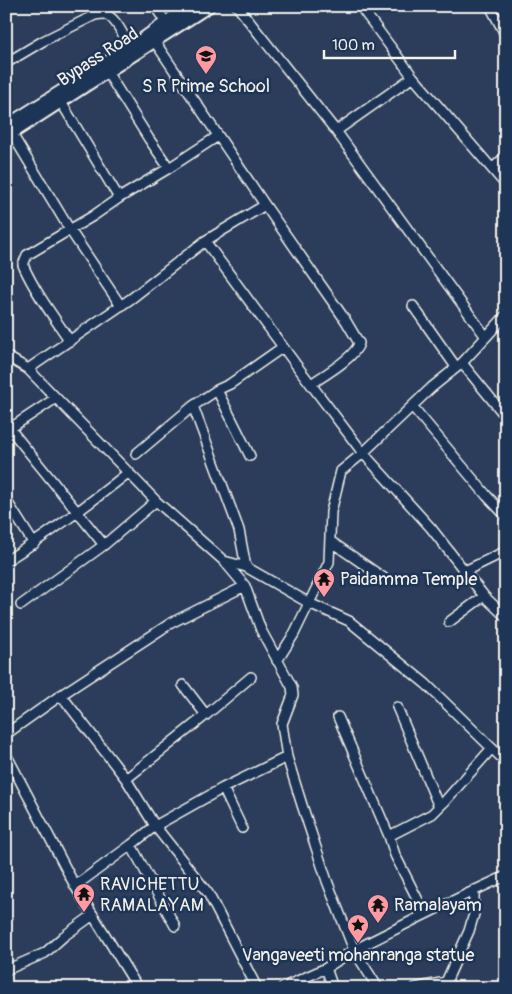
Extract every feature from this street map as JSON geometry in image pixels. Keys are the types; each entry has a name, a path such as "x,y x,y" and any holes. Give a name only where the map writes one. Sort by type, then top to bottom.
{"main road":[{"name":"Bypass Road","path":"8,132 189,6"},
{"name":"Bypass Road","path":"8,132 61,102 209,6"}],"street":[{"path":"155,6 166,23"},
{"path":"237,6 336,131 486,338"},
{"path":"360,6 413,77 506,186"},
{"path":"490,6 506,36"},
{"path":"6,63 43,41 95,15 103,14 113,19 130,48"},
{"path":"155,42 264,205 346,321 358,343 358,347 350,356 311,384"},
{"path":"107,72 169,168"},
{"path":"336,131 413,77"},
{"path":"61,102 119,198"},
{"path":"8,132 121,306"},
{"path":"70,340 28,277 23,265 27,255 93,216 218,136"},
{"path":"492,169 506,156"},
{"path":"28,369 121,306 205,241 264,205"},
{"path":"205,241 362,453 431,528 484,596 506,617"},
{"path":"413,306 459,365 506,417"},
{"path":"277,661 294,634 328,562 331,512 340,471 459,365 506,315"},
{"path":"136,454 193,406 230,384 283,348"},
{"path":"6,356 28,369 156,502 224,561 245,586 261,630 293,691 282,724 288,757 327,881 354,950 378,988"},
{"path":"217,390 250,456"},
{"path":"56,398 8,428 104,545"},
{"path":"193,406 239,530 246,566"},
{"path":"412,406 506,516"},
{"path":"6,562 78,512 128,472"},
{"path":"6,500 34,544"},
{"path":"21,605 104,545 156,502"},
{"path":"330,541 388,581"},
{"path":"465,571 506,551"},
{"path":"224,561 246,566 309,603 349,621 426,684 504,758"},
{"path":"6,734 61,695 171,624 245,586"},
{"path":"448,622 484,596"},
{"path":"126,779 251,677"},
{"path":"183,685 206,715"},
{"path":"61,695 126,779 155,826 208,893 257,988"},
{"path":"397,707 439,807"},
{"path":"338,718 389,836 395,855 425,914"},
{"path":"389,836 432,814 492,748"},
{"path":"6,754 75,886 138,988"},
{"path":"75,886 155,826 223,788 288,757"},
{"path":"223,788 242,828"},
{"path":"131,845 175,926"},
{"path":"282,988 326,968 354,950 425,914 506,876"},
{"path":"416,988 450,985 474,914 474,890"},
{"path":"6,970 44,952 93,915"},
{"path":"326,968 333,988"}],"place":[{"name":"S R Prime School","path":"206,75"},
{"name":"Paidamma Temple","path":"324,598"},
{"name":"RAVICHETTU RAMALAYAM","path":"84,913"},
{"name":"Ramalayam","path":"378,924"},
{"name":"Vangaveeti mohanranga statue","path":"358,944"}]}
